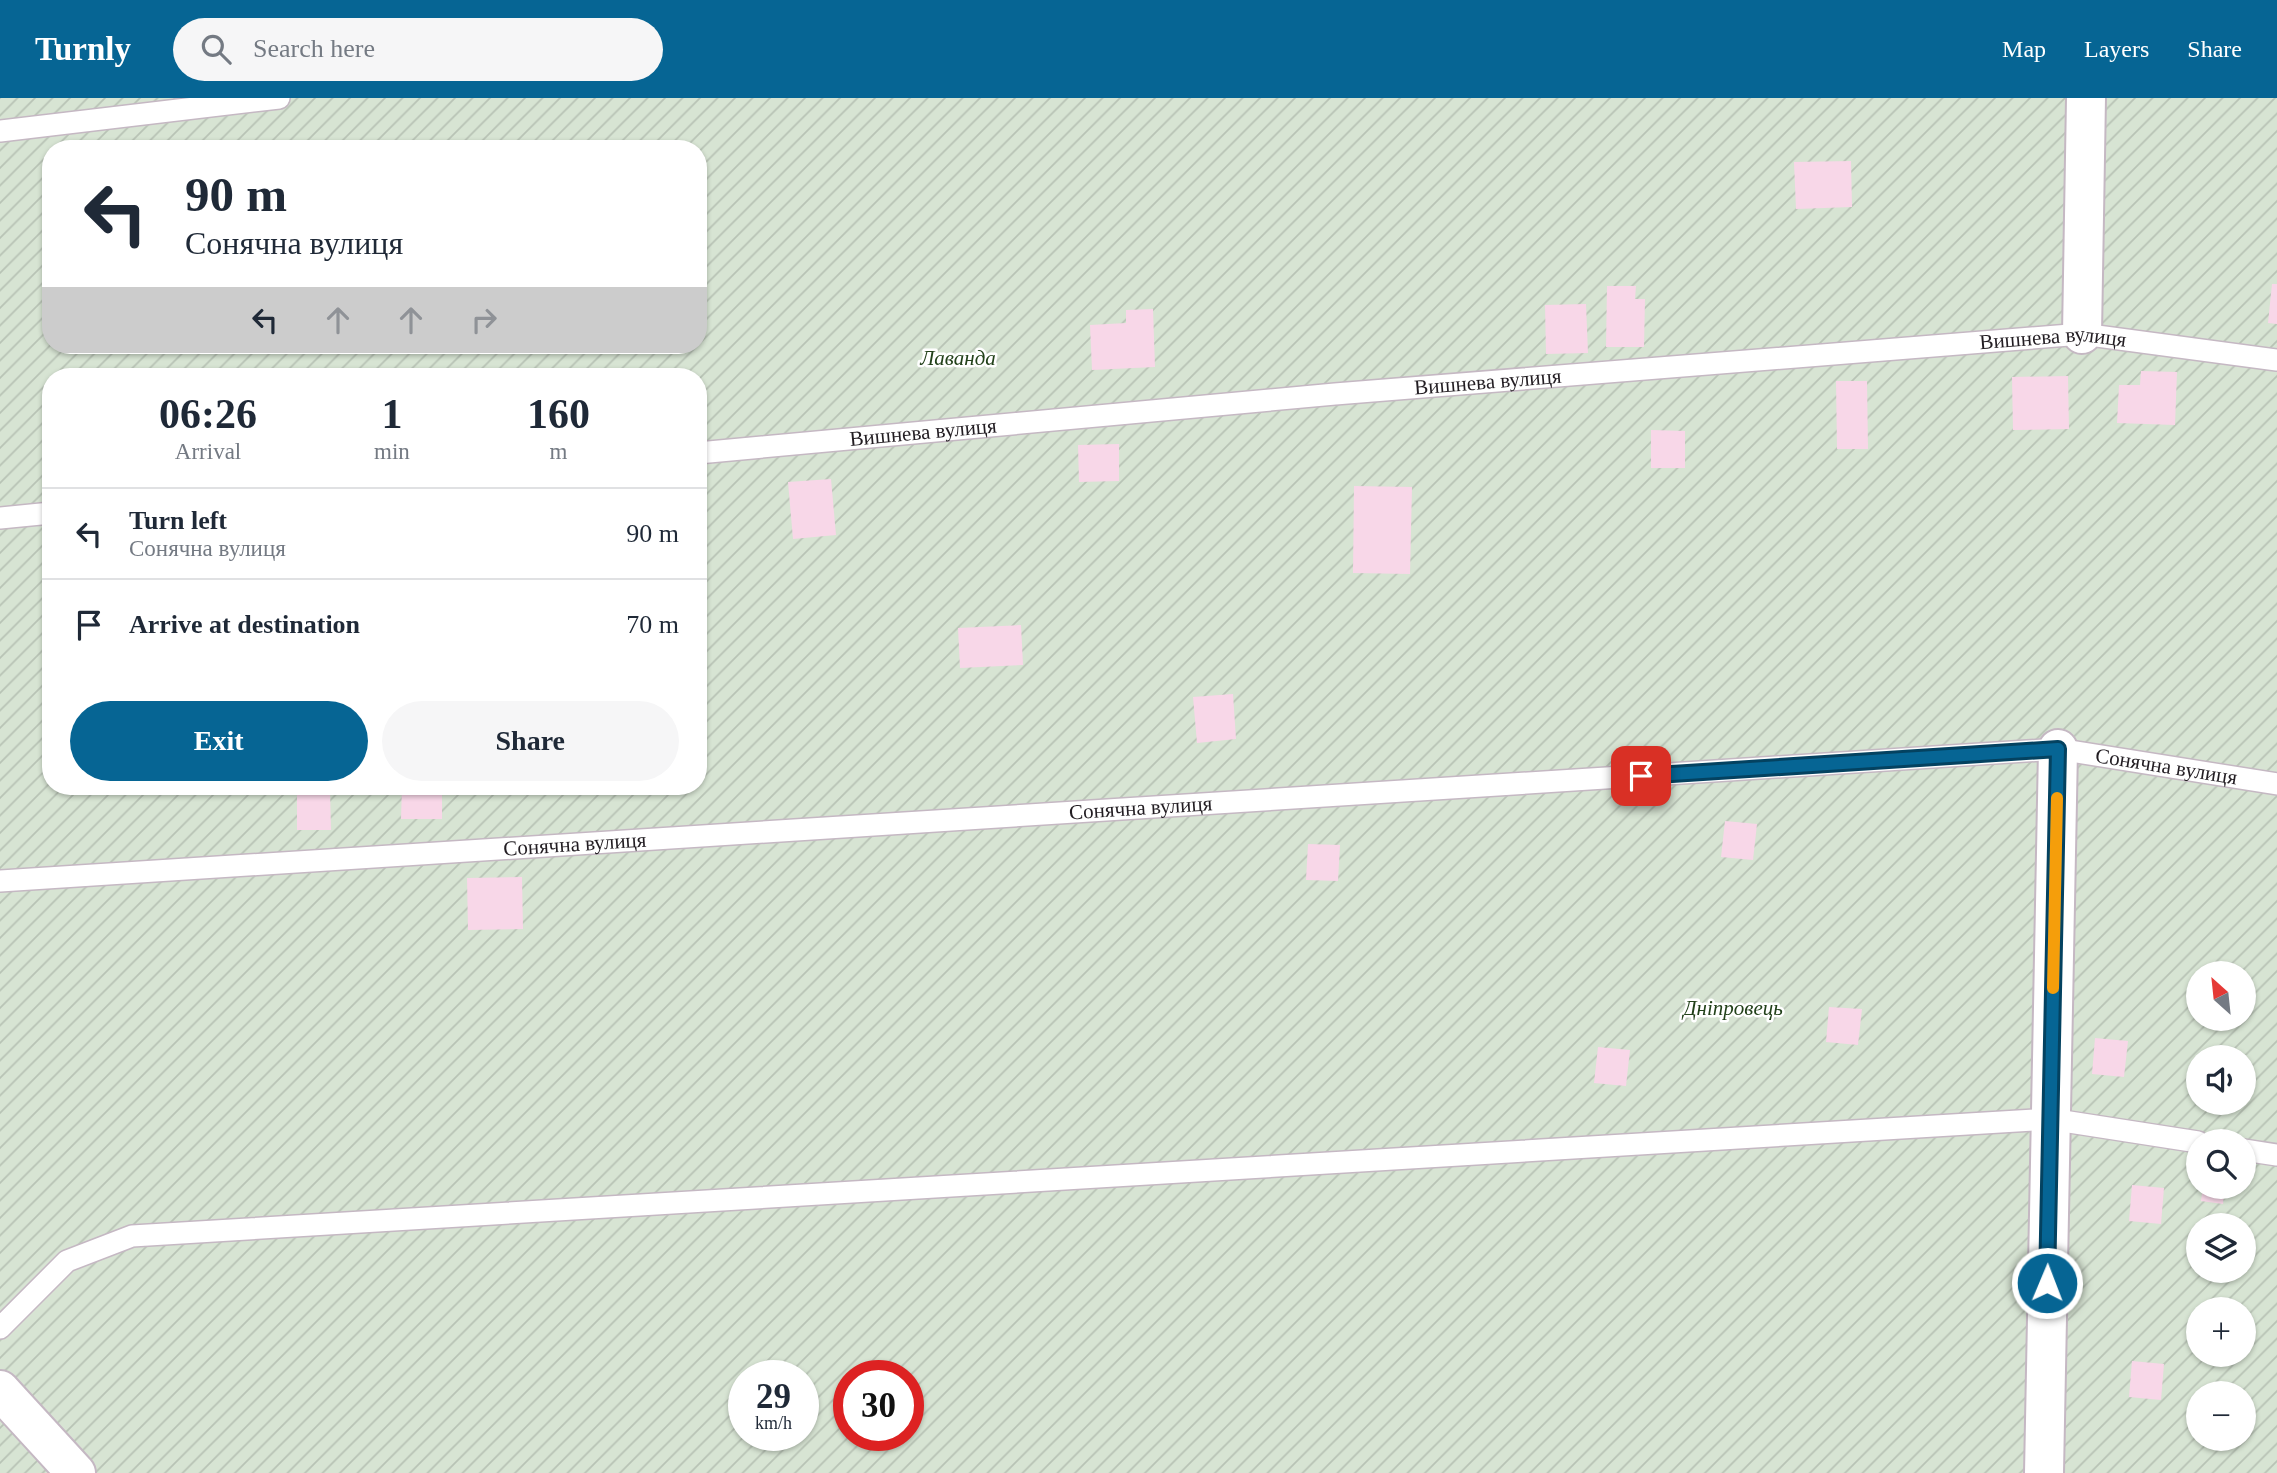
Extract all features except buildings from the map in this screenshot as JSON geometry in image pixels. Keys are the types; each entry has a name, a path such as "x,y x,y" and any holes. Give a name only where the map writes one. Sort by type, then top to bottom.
{"street":[{"path":"2082,334 2086,98"},
{"path":"2044,1473 2058,749"},
{"path":"0,1390 76,1473"}],"lane":[{"path":"0,131 279,98"},
{"name":"Вишнева вулиця","path":"707,452 1349,393 2082,334 2277,360"},
{"path":"0,518 42,514"},
{"name":"Сонячна вулиця","path":"0,881 2058,749 2277,783"},
{"path":"0,1328 67,1261 132,1236 2050,1119 2186,1140"},
{"path":"2256,1152 2277,1155"}],"green space":[{"name":"Дніпровець","path":"0,98 2277,98 2277,1473 0,1473"}],"slow traffic":[{"path":"2053,988 2057,798"}],"route":[{"path":"1641,776 2058,749 2047,1283"}],"park label":[{"name":"Лаванда","path":"958,358"}]}
